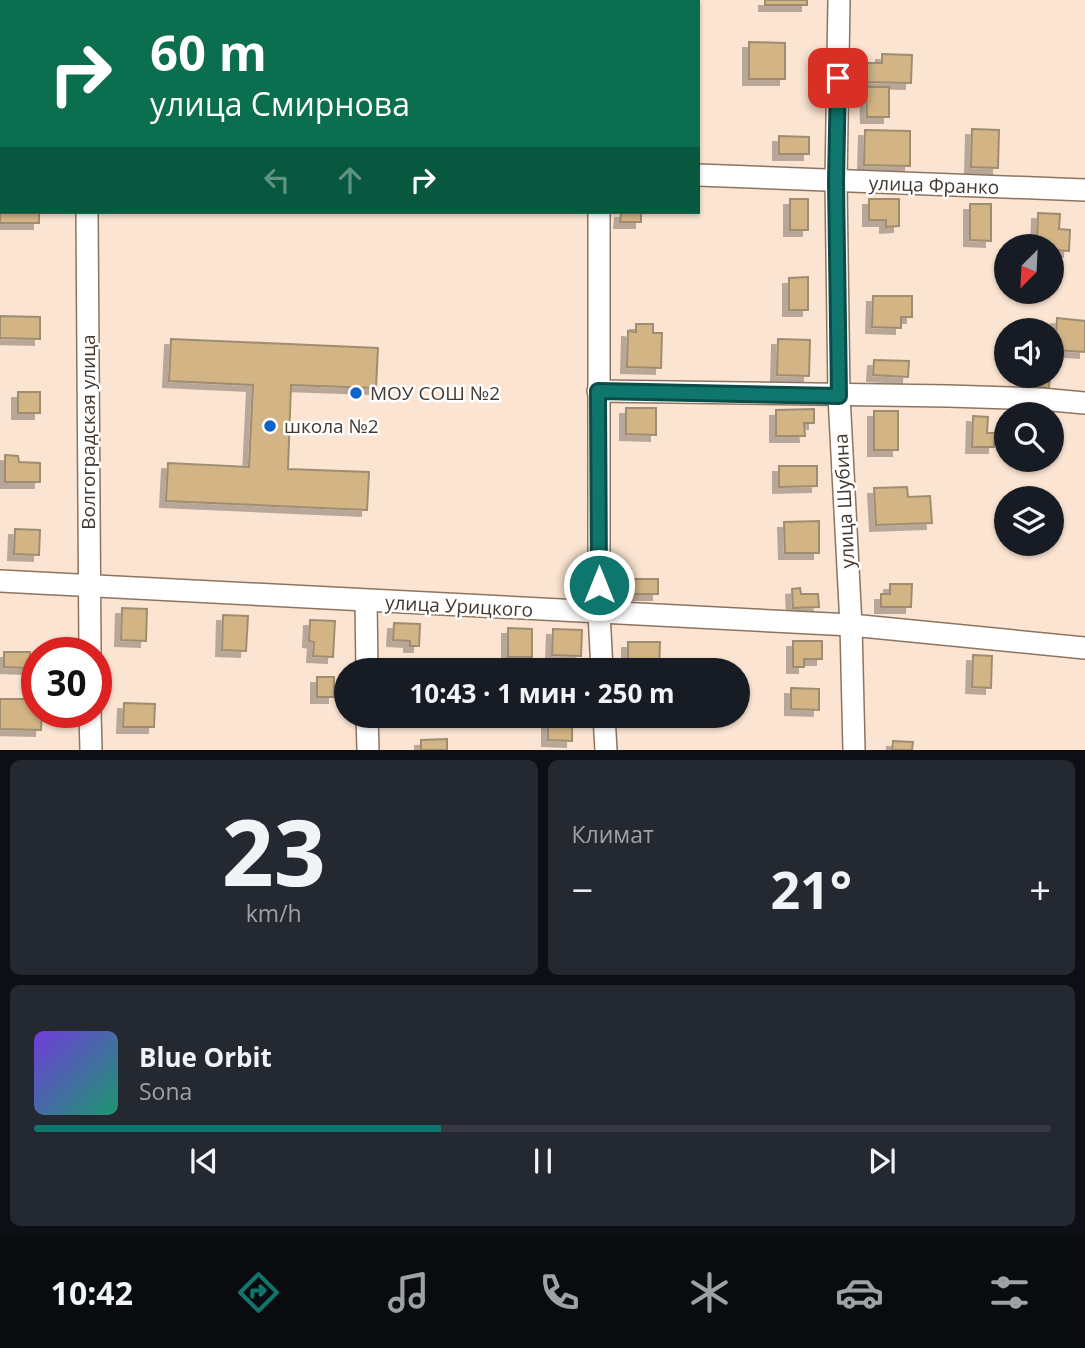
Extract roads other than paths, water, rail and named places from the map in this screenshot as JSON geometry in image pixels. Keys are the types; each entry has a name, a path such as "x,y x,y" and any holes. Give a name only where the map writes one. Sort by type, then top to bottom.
{"street":[{"name":"улица Шубина","path":"839,0 836,182 839,396 851,625 854,750"},
{"name":"улица Франко","path":"700,175 1085,190"},
{"name":"Волгоградская улица","path":"87,214 90,637"},
{"path":"599,214 599,613 601,658"},
{"path":"598,391 1041,399 1085,403"},
{"name":"улица Урицкого","path":"0,581 851,625 1085,648"},
{"path":"366,601 367,658"},
{"path":"90,728 91,750"},
{"path":"367,728 368,750"},
{"path":"605,728 606,750"}],"place":[{"name":"МОУ СОШ №2","path":"356,393"},
{"name":"школа №2","path":"270,426"}]}
